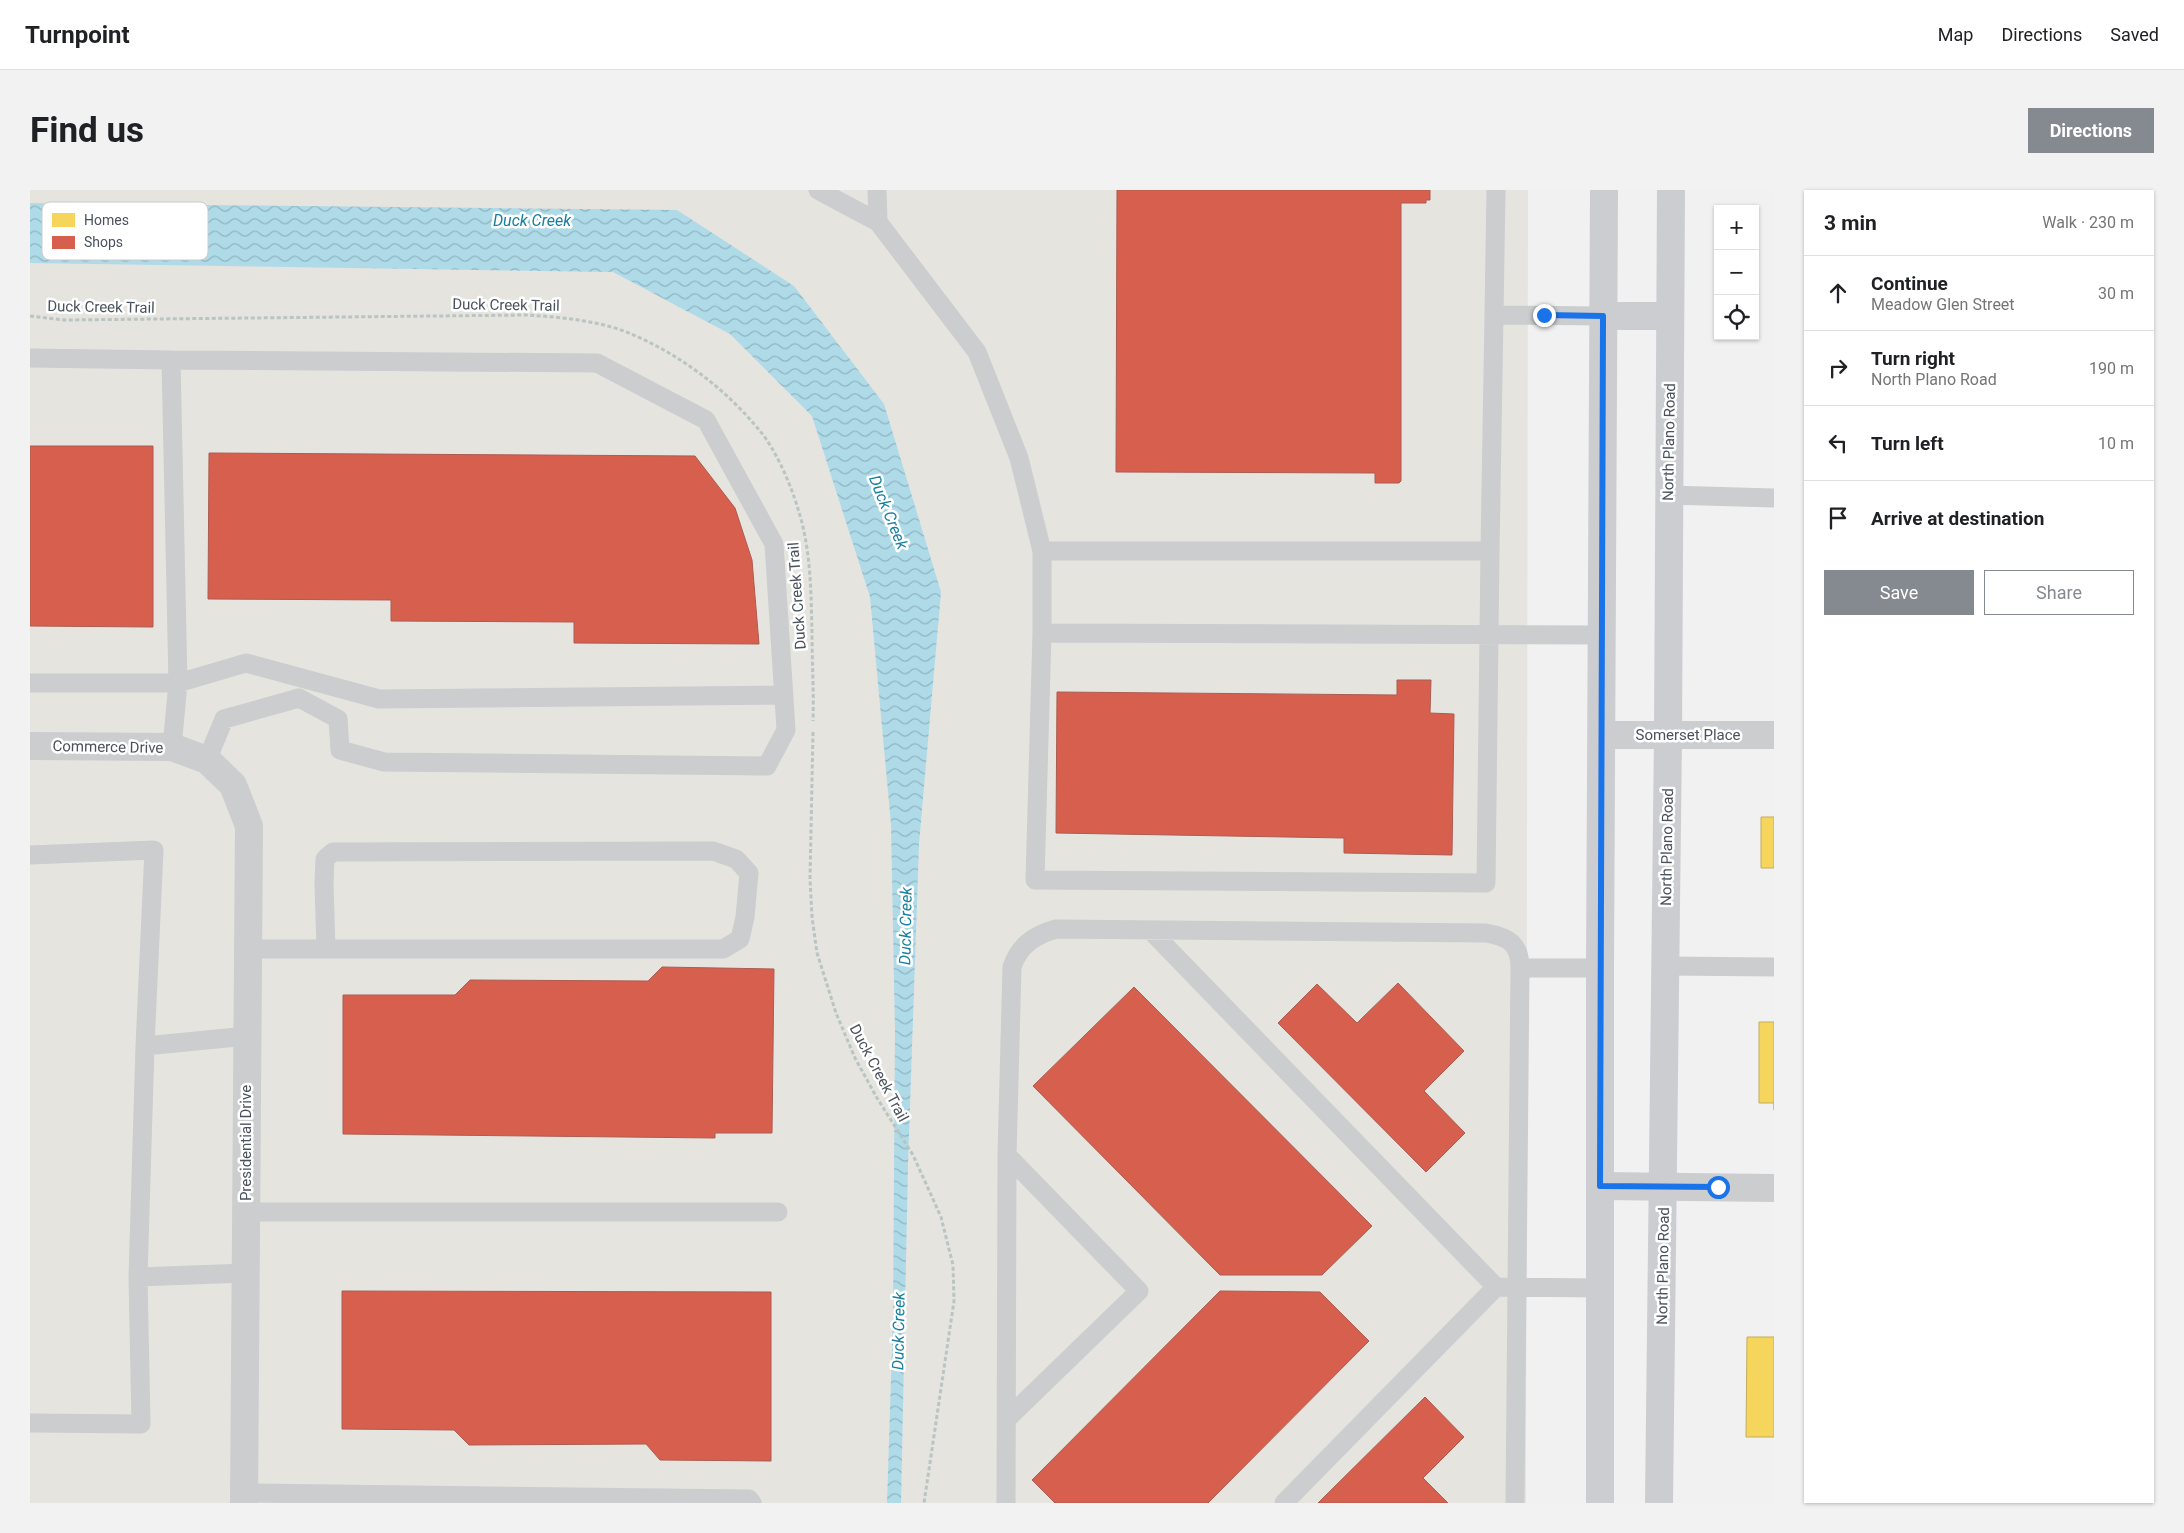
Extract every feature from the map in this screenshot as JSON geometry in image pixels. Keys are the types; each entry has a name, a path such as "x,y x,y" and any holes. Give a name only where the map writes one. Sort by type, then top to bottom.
{"main road":[{"path":"1600,1503 1600,968 1604,190"},
{"name":"North Plano Road","path":"1659,1503 1664,1187 1671,190"},
{"path":"1603,316 1670,316"}],"street":[{"name":"Somerset Place","path":"1602,735 1774,735"},
{"name":"Commerce Drive","path":"30,746 172,747 207,760 233,785"},
{"name":"Presidential Drive","path":"233,785 249,826 244,1498"},
{"path":"1600,1186 1774,1188"}],"lane":[{"path":"818,190 878,222 977,352 1019,458 1042,551 1042,633 1035,880 1486,883 1496,190"},
{"path":"878,190 878,222"},
{"path":"1494,315 1603,316"},
{"path":"30,358 597,363 706,420 774,544 786,730 767,766 384,762 340,750 338,719 299,698 224,719 207,760"},
{"path":"171,360 178,683 172,747"},
{"path":"1668,495 1774,498"},
{"path":"1042,551 1490,551"},
{"path":"1042,633 1603,635"},
{"path":"30,683 178,683 246,663 378,699 784,695"},
{"path":"299,698 302,678"},
{"path":"30,855 154,850 144,1046 138,1277 141,1424 30,1423"},
{"path":"248,949 326,949 723,949 740,939 745,917 749,873 736,859 713,851 333,852 325,858 326,949"},
{"path":"1006,1503 1007,1155 1012,967 1014,958 1031,939 1041,933 1056,929 1486,933 1508,939 1516,947 1520,957 1520,968 1515,1503"},
{"path":"1151,931 1496,1287"},
{"path":"1666,966 1774,967"},
{"path":"1520,968 1600,968"},
{"path":"144,1046 247,1036"},
{"path":"1006,1420 1139,1291 1007,1155"},
{"path":"246,1212 778,1212"},
{"path":"138,1277 246,1273"},
{"path":"1284,1503 1496,1287 1601,1288"},
{"path":"244,1498 749,1499 752,1503"}],"path":[{"name":"Duck Creek Trail","path":"30,316 65,320 527,315 567,317 622,331 671,353 715,384 761,432 785,474 799,510 807,552 811,606 813,705 810,878 812,918 817,953 836,1013 855,1058 877,1098 913,1155 941,1217 953,1265 954,1301 924,1503"}],"shaded area":[{"path":"30,190 1528,190 1526,1503 30,1503"}],"water":[{"name":"Duck Creek","path":"30,203 42,203 42,260 208,260 208,205 677,210 794,286 884,404 941,592 919,844 908,1164 901,1503 887,1503 893,1317 895,1032 891,824 870,597 812,416 730,334 613,272 30,263"}],"building: Homes":[{"path":"1761,817 1774,817 1774,868 1761,868"},
{"path":"1759,1022 1774,1022 1774,1103 1759,1103"},
{"path":"1747,1337 1774,1337 1774,1437 1746,1437"}],"building: Shops":[{"path":"1117,190 1430,190 1430,200 1426,200 1426,203 1401,203 1401,481 1399,483 1375,483 1375,473 1116,472"},
{"path":"30,446 153,446 153,627 30,626"},
{"path":"209,453 695,456 735,508 752,560 759,644 574,643 574,622 391,621 391,600 208,599"},
{"path":"1397,680 1431,680 1430,713 1454,714 1452,855 1344,853 1344,838 1056,833 1057,692 1397,695"},
{"path":"662,967 774,969 772,1133 715,1133 715,1138 343,1134 343,995 455,995 470,980 648,981"},
{"path":"1398,983 1464,1051 1424,1091 1465,1133 1426,1172 1278,1023 1317,984 1357,1023"},
{"path":"1134,987 1372,1226 1322,1275 1220,1275 1033,1086"},
{"path":"342,1291 771,1292 771,1461 660,1460 646,1444 469,1445 454,1430 342,1429"},
{"path":"1220,1291 1320,1292 1369,1341 1208,1503 1055,1503 1032,1480"},
{"path":"1425,1397 1464,1437 1423,1478 1448,1503 1318,1503"}],"route":[{"path":"1544,315 1603,316 1600,1186 1718,1187"}]}
